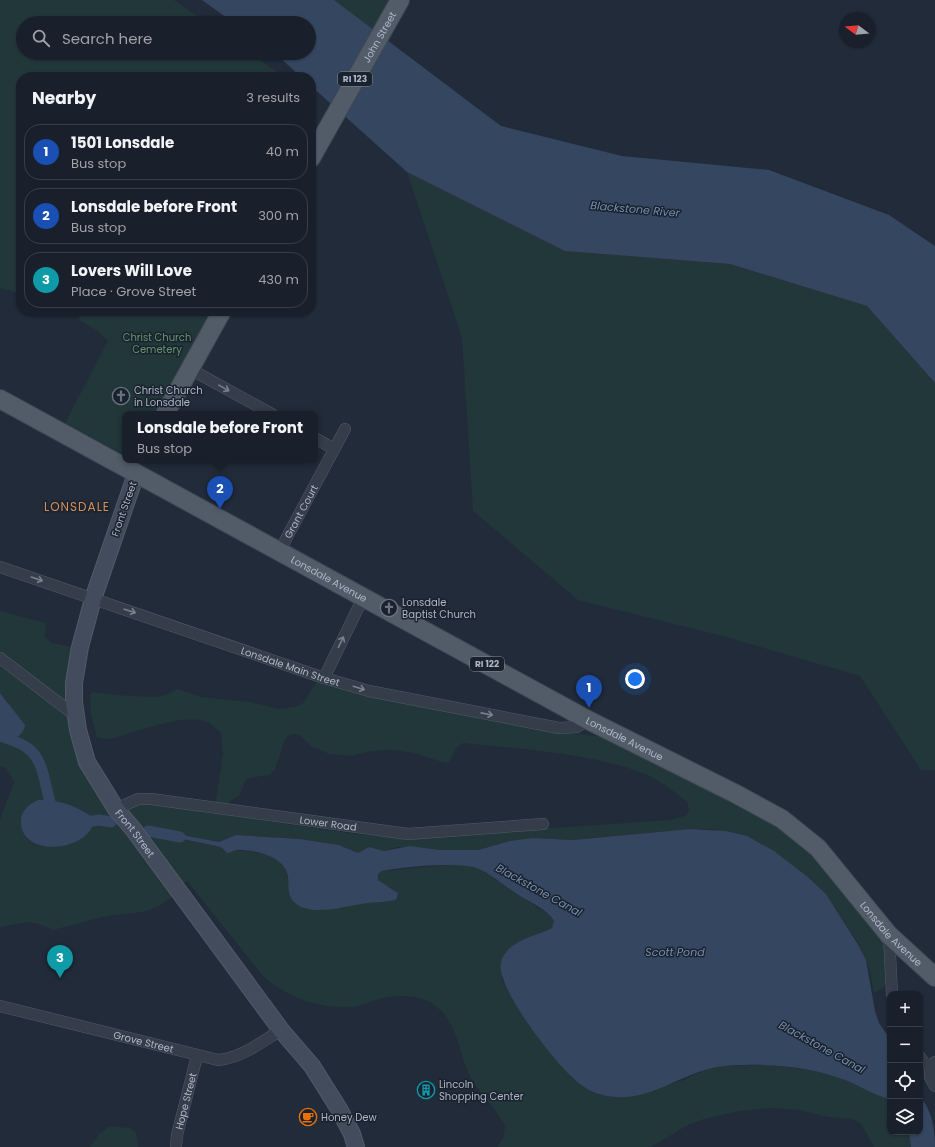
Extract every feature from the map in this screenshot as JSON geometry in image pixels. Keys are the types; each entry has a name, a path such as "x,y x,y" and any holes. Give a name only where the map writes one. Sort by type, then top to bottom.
{"main road":[{"name":"John Street","path":"316,149 400,0"},
{"path":"167,411 219,316"},
{"name":"Lonsdale Avenue","path":"0,399 122,459"},
{"name":"Lonsdale Avenue","path":"139,467 279,552 363,598 588,720 742,797 782,819 818,848 889,935 935,978"},
{"name":"Front Street","path":"139,467 93,598 76,664 74,689 76,716 78,730 87,762 116,809 134,829 281,1030 316,1071 339,1109 352,1134 356,1147"}],"street":[{"path":"190,369 267,411"},
{"name":"Grant Court","path":"279,552 345,429"},
{"path":"318,440 334,449"},
{"name":"Lonsdale Main Street","path":"0,567 324,678 369,691 559,728 577,727 588,720"},
{"path":"324,678 363,598"},
{"path":"0,658 76,716"},
{"name":"Lower Road","path":"116,809 138,799 151,799 408,834 544,824"},
{"path":"889,935 892,991"},
{"name":"Grove Street","path":"0,1006 218,1060 234,1058 281,1030"},
{"name":"Hope Street","path":"176,1147 177,1135 197,1056"},
{"path":"932,1064 930,1077 935,1086"}],"green space":[{"path":"0,0 174,0 197,16 16,16 16,60 260,60 277,72 16,72 16,292 0,288"},
{"path":"321,0 399,0 381,37"},
{"path":"407,172 565,251 730,264 867,306 935,383 935,770 921,770 860,676 723,636 578,600 473,511 462,338"},
{"name":"Christ Church Cemetery","path":"79,316 208,316 156,411 122,411 122,453 65,423 108,341 98,331 79,320"},
{"path":"0,611 46,623 45,637 52,643 81,649 76,691 88,760 111,797 214,814 223,753 221,733 209,723 201,720 181,720 114,738 105,739 97,737 91,716 90,694 93,692 155,697 163,696 177,689 201,697 250,702 279,709 298,706 304,702 318,680 570,733 603,737 709,789 788,833 808,851 886,943 889,976 884,987 874,993 869,968 860,946 826,894 809,878 760,843 711,829 690,829 573,840 532,838 510,841 478,850 440,850 418,847 398,847 384,851 369,847 358,853 339,845 300,839 236,835 219,842 167,833 170,837 221,847 225,852 248,851 273,857 280,861 286,870 292,900 368,903 379,902 398,895 392,888 378,880 378,873 382,871 456,864 478,868 548,914 554,921 552,928 514,944 505,953 502,980 530,1025 572,1077 584,1087 598,1094 613,1097 681,1081 707,1069 724,1066 769,1065 812,1070 832,1075 887,1098 887,1135 909,1135 911,1147 874,1147 862,1125 853,1119 828,1117 800,1110 771,1108 739,1111 704,1119 686,1126 651,1147 497,1147 503,1139 505,1126 471,1078 453,1029 444,1014 438,1008 426,1000 405,996 383,998 355,1007 327,1006 315,1004 282,990 262,975 187,881 168,900 157,907 143,912 107,916 53,930 39,924 27,922 0,927 0,820 14,782 6,768 0,767 0,742 10,740 9,703 0,693","holes":["296,734 302,737 311,746 329,754 352,756 371,751 392,750 414,753 445,763 449,762 456,748 463,743 581,757 604,762 647,775 663,784 687,802 689,809 687,815 671,820 402,838 355,834 219,814 226,804 239,796 245,781 249,778 269,775 275,770 285,739 290,735","56,801 85,811 38,845 27,839 24,833"]},
{"path":"110,1126 130,1128 136,1133 138,1147 90,1147 99,1134"}],"water":[{"name":"Blackstone River","path":"202,0 334,0 501,126 622,156 769,170 889,215 935,246 935,383 867,306 730,264 565,251 407,172 316,90 316,72 296,72 283,60 316,60 316,16 224,16"},
{"path":"0,693 25,725 19,736 0,742"},
{"path":"38,800 60,802 82,810 94,819 91,830 82,838 71,844 45,846 33,842 25,835 21,819 25,809"},
{"name":"Scott Pond","path":"690,829 726,831 747,836 774,851 809,878 826,894 859,946 866,960 875,1011 879,1023 887,1035 887,1098 845,1080 821,1072 783,1066 757,1065 730,1066 710,1069 641,1095 614,1097 595,1093 585,1088 573,1078 540,1040 516,1005 507,988 502,973 501,962 509,949 522,940 552,928 554,921 544,910 484,872 479,869 459,865 417,866 382,871 378,874 378,880 398,893 395,900 359,904 329,910 309,909 300,906 293,901 289,892 286,870 282,864 269,856 245,850 237,850 227,853 221,847 167,836 167,833 219,842 236,835 300,839 339,845 358,853 369,847 384,851 410,846 440,850 478,850 510,841 532,838 573,840"},
{"path":"923,1100 932,1120 935,1147 911,1147 909,1135 923,1135"}],"waterway":[{"name":"Blackstone Canal","path":"0,736 26,747 38,760 54,813"},
{"name":"Blackstone Canal","path":"80,823 99,820 111,822"},
{"name":"Blackstone Canal","path":"148,831 180,837"}],"place":[{"name":"Christ Church in Lonsdale","path":"121,396"},
{"name":"Lonsdale before Front","path":"220,509"},
{"name":"Lonsdale Baptist Church","path":"389,608"},
{"name":"1501 Lonsdale","path":"589,708"},
{"name":"Lovers Will Love","path":"60,978"},
{"name":"Lincoln Shopping Center","path":"426,1090"},
{"name":"Honey Dew","path":"308,1117"}],"district":[{"name":"LONSDALE","path":"77,506"}]}
